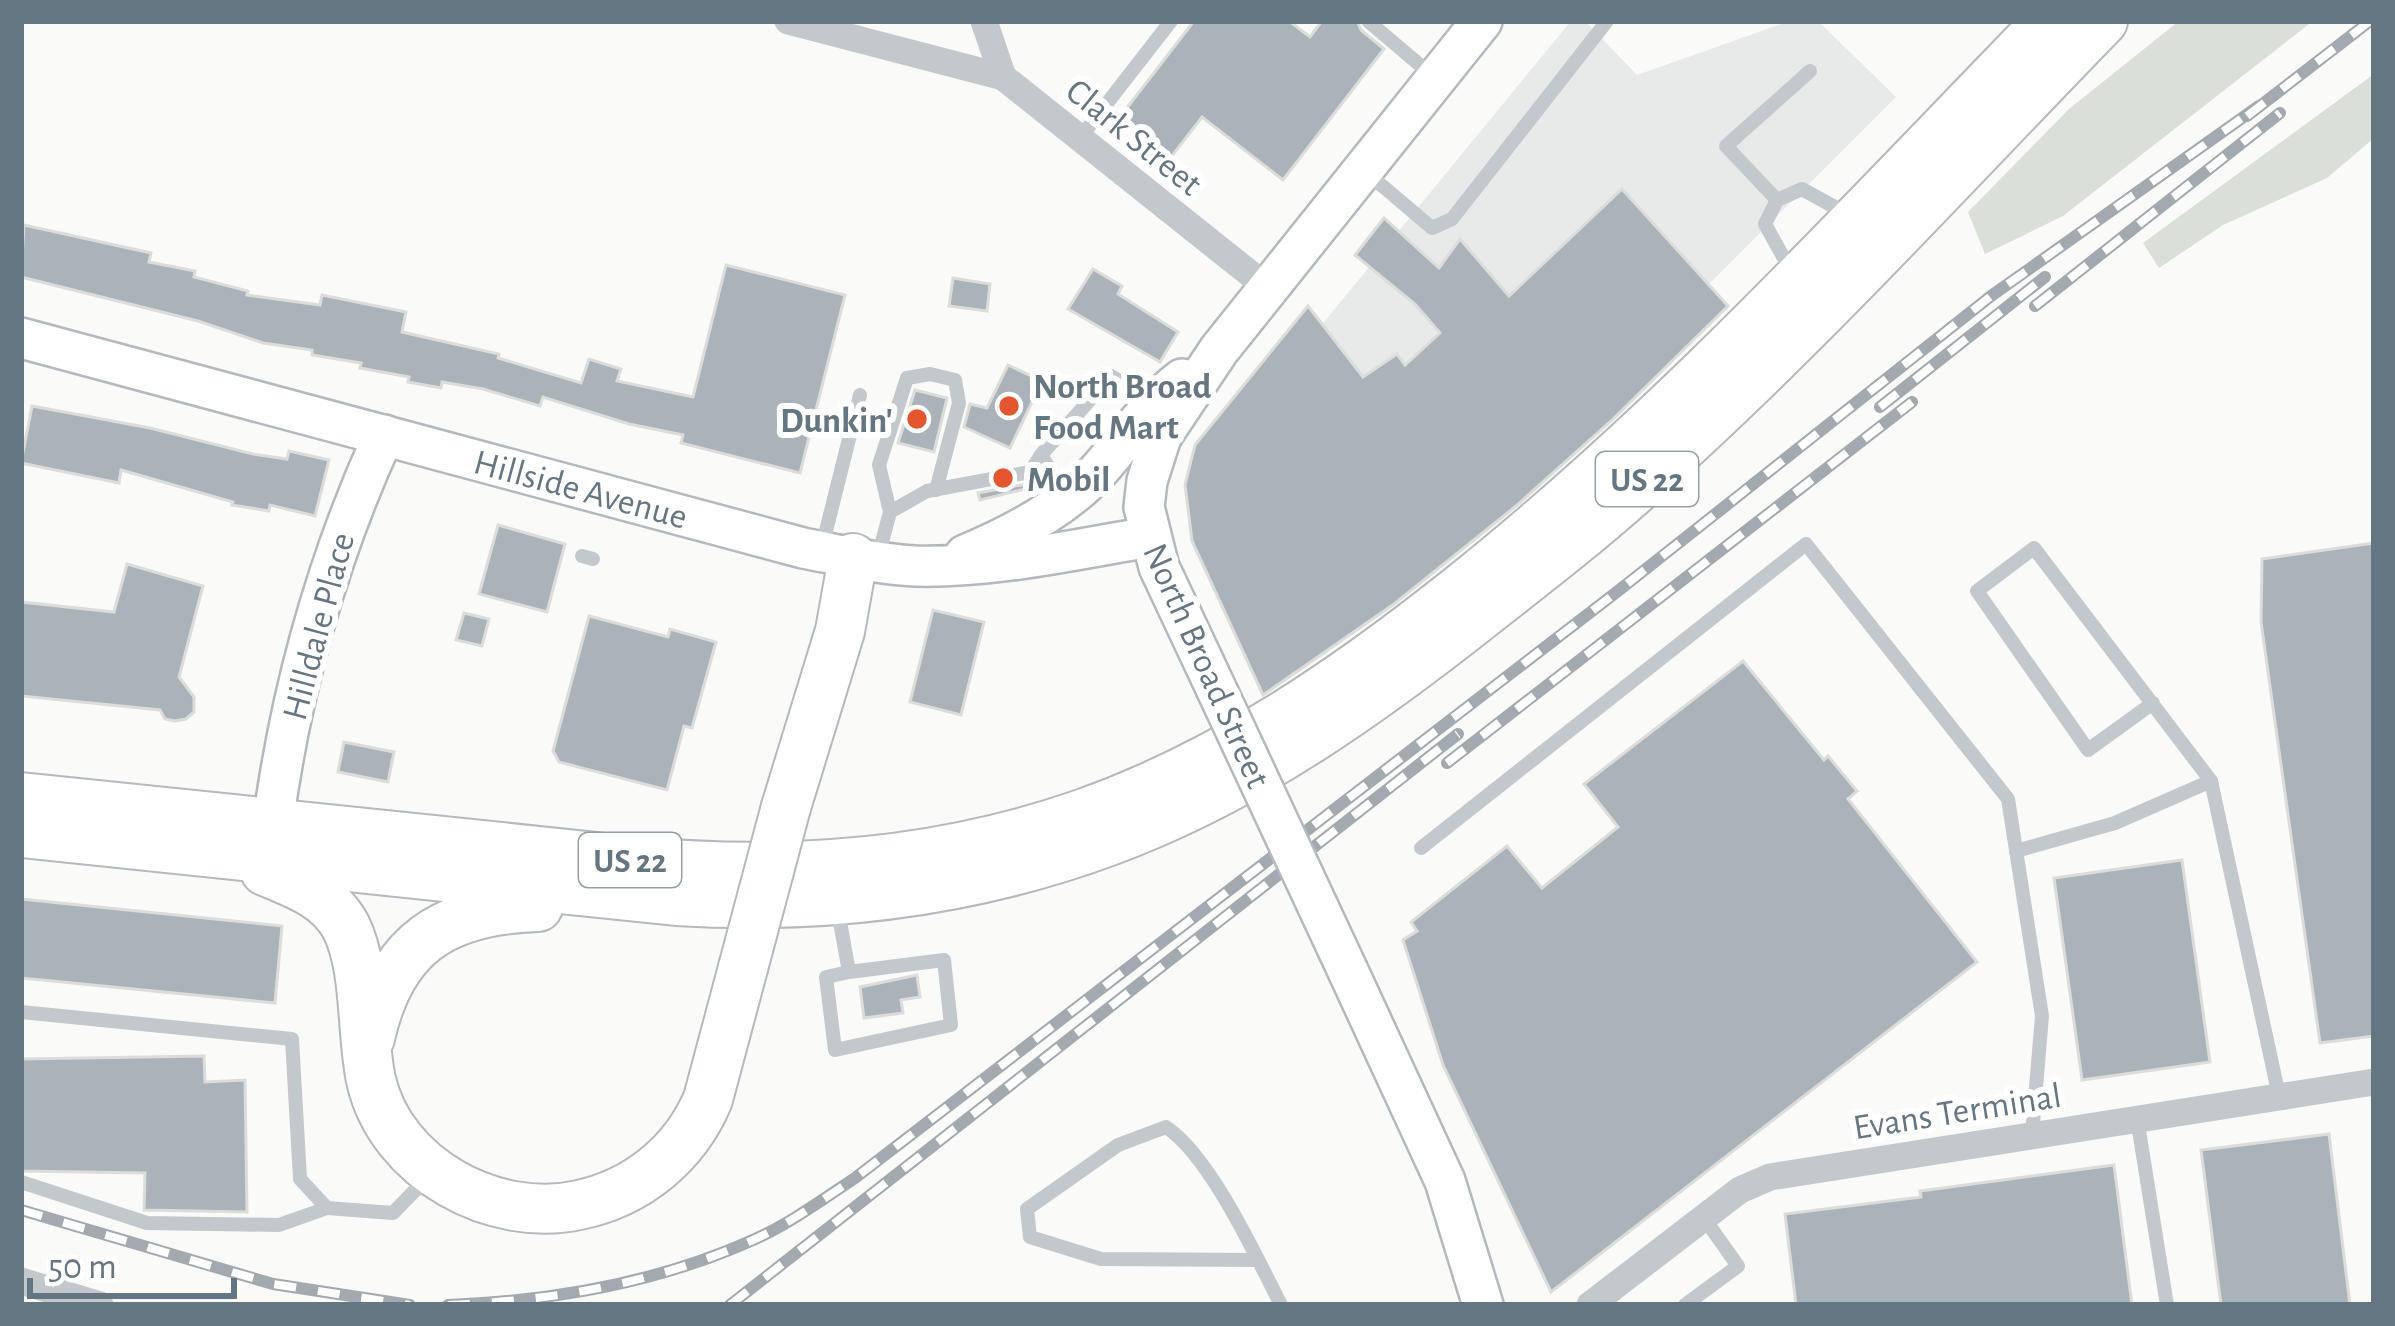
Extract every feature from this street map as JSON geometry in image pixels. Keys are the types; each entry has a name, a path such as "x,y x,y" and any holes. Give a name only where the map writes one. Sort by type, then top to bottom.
{"highway":[{"name":"US 22","path":"21,797 685,865 773,868 921,854 1079,815 1210,759 1351,674 1593,480 2048,21"},
{"name":"US 22","path":"21,833 676,901 763,904 836,900 967,882 1114,839 1241,781 1364,706 1556,556 1708,423 2104,21"},
{"path":"227,854 314,892 335,911 354,952 371,1081 384,1114 434,1172 483,1198 537,1210 608,1198 670,1157 700,1117 715,1080 840,631 850,557"},
{"path":"368,1049 382,997 396,969 415,946 455,920 511,908 676,901"}],"main road":[{"name":"North Broad Street","path":"1482,21 1180,405 1155,452 1144,494 1149,537 1445,1181 1483,1305"},
{"name":"Hillside Avenue","path":"21,338 850,557 938,566 1001,561 1149,537"},
{"path":"938,566 1009,535 1068,496 1100,469 1153,401 1220,350"},
{"name":"Hilldale Place","path":"273,824 284,749 334,556 384,435"}],"street":[{"path":"788,21 847,29 1003,77"},
{"path":"984,21 1003,77"},
{"name":"Clark Street","path":"1003,77 1268,288"},
{"name":"Evans Terminal","path":"1590,1305 1740,1190 1769,1177 2374,1082"},
{"path":"21,1281 100,1305"}],"lane":[{"path":"1080,138 1171,21"},
{"path":"1368,21 1434,77"},
{"path":"1362,169 1432,228 1452,219 1607,21"},
{"path":"1777,200 1726,146 1810,71"},
{"path":"1796,280 1765,224 1777,200 1802,188 1856,219"},
{"path":"890,512 879,465 907,378 930,374 955,380 959,403 936,490"},
{"path":"850,557 890,512 936,490 1030,472 1111,376 1153,401"},
{"path":"850,557 860,394"},
{"path":"1041,455 1068,496"},
{"path":"1420,848 1806,544 2008,799 2042,1016 2032,1135"},
{"path":"2153,703 2088,751 1977,590 2034,548 2153,703 2212,781 2279,1096"},
{"path":"2016,851 2115,823 2212,781"},
{"path":"836,900 848,973"},
{"path":"944,960 951,1025 835,1050 826,977 848,973 944,960"},
{"path":"21,1012 292,1039 300,1179 327,1208"},
{"path":"2137,1118 2167,1305"},
{"path":"1258,1260 1101,1259 1030,1237 1027,1210 1118,1145 1166,1127 1187,1142 1258,1260 1281,1305"},
{"path":"21,1182 147,1223 279,1225 327,1208 393,1213 434,1172"},
{"path":"1685,1305 1738,1266 1704,1218"}],"shaded area":[{"path":"1571,21 1585,21 1637,75 1790,21 1818,21 1896,97 1578,415 1271,657 1297,355"},
{"path":"2179,21 2313,21 2063,216 1985,254 1968,212 2069,109"},
{"path":"2374,74 2374,138 2327,178 2223,225 2159,268 2143,243"}],"building":[{"path":"1194,21 1289,21 1310,37 1322,21 1357,21 1384,49 1283,180 1202,117 1168,161 1116,122"},
{"path":"1622,189 1728,306 1516,506 1394,604 1263,695 1192,541 1185,485 1195,445 1308,306 1363,377 1397,354 1405,365 1440,333 1415,304 1355,255 1384,218 1439,268 1460,239 1509,296"},
{"path":"24,225 151,253 149,262 195,271 194,277 248,291 247,295 320,305 322,295 406,312 402,332 499,354 498,358 581,383 589,359 621,369 617,381 693,397 726,265 845,295 800,473 681,443 683,435 543,397 540,406 483,389 408,382 409,377 360,368 361,363 263,343 198,321 21,277"},
{"path":"1093,269 1122,286 1118,294 1178,332 1160,362 1068,309"},
{"path":"953,278 990,284 987,311 949,306"},
{"name":"North Broad Food Mart","path":"1008,365 1042,381 1010,448 964,427 970,404 987,408"},
{"name":"Dunkin'","path":"915,390 947,398 934,452 898,443"},
{"path":"32,406 253,454 287,459 289,451 329,460 315,516 270,505 269,511 232,505 121,470 119,483 21,463"},
{"path":"1032,483 1033,487 980,500 978,493"},
{"path":"498,525 565,544 547,612 479,594"},
{"path":"2374,543 2374,1036 2320,1043 2261,622 2262,559"},
{"path":"127,564 203,586 179,677 194,697 194,712 175,721 165,719 160,710 21,696 21,602 114,612"},
{"path":"933,610 984,622 961,715 910,702"},
{"path":"464,613 489,619 482,646 456,640"},
{"path":"589,616 668,637 670,629 716,642 692,728 684,726 667,790 559,762 553,751"},
{"path":"1743,661 1824,760 1828,756 1857,791 1848,799 1977,962 1551,1292 1443,1065 1403,940 1417,931 1411,922 1507,846 1542,888 1618,827 1584,784"},
{"path":"344,742 394,752 388,782 338,772"},
{"path":"2182,860 2210,1062 2082,1080 2054,878"},
{"path":"21,899 282,926 275,1003 21,978"},
{"path":"917,975 920,997 901,1000 903,1013 864,1018 860,987"},
{"path":"204,1056 205,1082 245,1080 247,1212 144,1210 145,1173 21,1171 21,1059"},
{"path":"2329,1134 2350,1305 2221,1305 2201,1150"},
{"path":"2114,1165 2132,1305 1796,1305 1785,1214"}],"railway":[{"path":"2247,116 2370,21"},
{"path":"448,1305 565,1294 679,1268 753,1240 818,1203 1618,591 1991,296 2259,106"},
{"path":"2035,306 2280,113"},
{"path":"1880,407 2045,277"},
{"path":"1447,763 1912,402"},
{"path":"730,1305 1458,734"},
{"path":"21,1210 273,1284 410,1305"}],"place":[{"name":"North Broad Food Mart","path":"1009,406"},
{"name":"Dunkin'","path":"917,419"},
{"name":"Mobil","path":"1003,478"}]}
